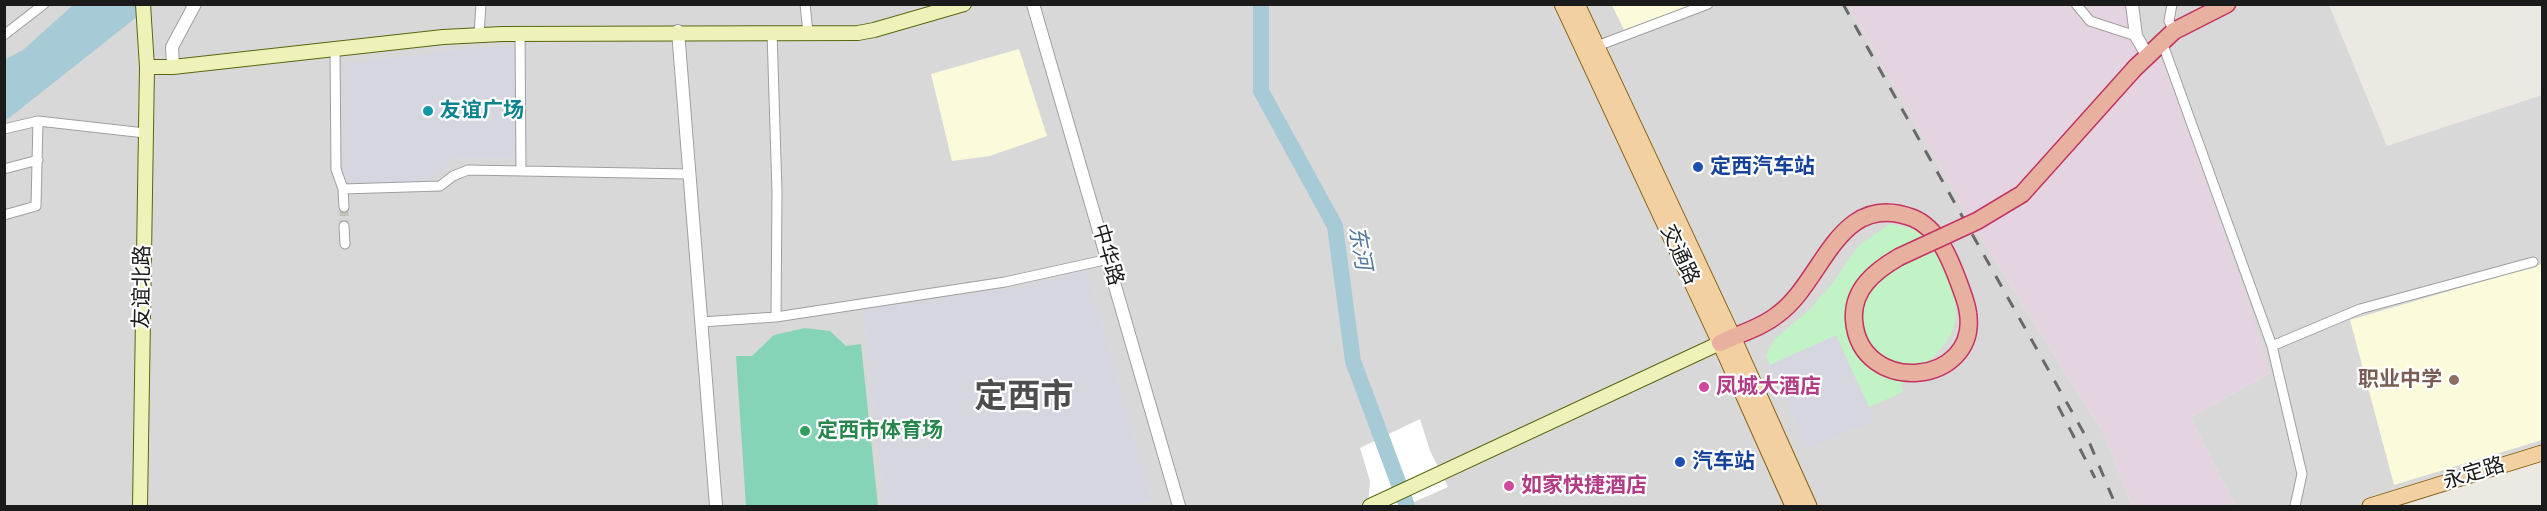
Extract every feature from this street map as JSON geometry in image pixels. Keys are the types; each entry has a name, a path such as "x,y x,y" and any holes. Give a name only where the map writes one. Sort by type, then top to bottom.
{"highway":[{"path":"1726,340 1778,315 1845,229 1862,218 1881,212 1900,213 1919,220 1934,232 1950,261 1969,314 1968,330 1959,351 1942,367 1927,373 1908,375 1890,370 1874,361 1862,347 1855,330 1854,311 1858,293 1869,278 1899,257 1977,221 2022,194 2147,55 2168,37 2227,4"}],"main road":[{"name":"友谊北路","path":"140,507 147,67 143,4"},
{"path":"147,67 173,67 479,35 678,31 808,33 874,30 964,4"},
{"name":"交通路","path":"1562,4 1809,507"},
{"name":"交通路","path":"1577,4 1726,340 1793,507"},
{"path":"1370,507 1726,340"},
{"name":"永定路","path":"2370,507 2542,453"}],"street":[{"path":"4,35 44,4"},
{"path":"173,67 172,48 195,4"},
{"path":"479,35 481,4"},
{"path":"805,4 808,33"},
{"name":"中华路","path":"1033,4 1179,507"},
{"path":"1597,46 1708,4"},
{"path":"2076,4 2090,21 2136,36"},
{"path":"2132,4 2136,36 2147,55"},
{"path":"2172,4 2168,37 2272,346 2302,474 2295,507"},
{"path":"678,31 716,507"},
{"path":"771,32 777,192 776,317"},
{"path":"520,33 521,171"},
{"path":"335,49 336,169 343,189 344,207"},
{"path":"4,129 38,121 145,134"},
{"path":"4,215 36,206 38,121"},
{"path":"4,169 38,160"},
{"path":"343,189 440,186 453,176 468,170 689,174"},
{"path":"344,226 345,244"},
{"path":"701,322 776,317 1005,282 1108,259"},
{"path":"2272,346 2360,309 2533,262"}],"shaded area":[{"path":"4,5 1848,5 1967,216 2105,436 2132,506 5,506"},
{"path":"1612,5 1694,5 1624,30"},
{"path":"1848,5 2139,5 2137,34 2167,68 2250,307 2270,373 2190,417 2235,506 2132,506 2105,436 1967,216"},
{"path":"2139,5 2329,5 2387,146 2542,95 2542,461 2401,506 2235,506 2190,417 2270,373 2136,34"},
{"name":"友谊广场","path":"515,47 518,158 456,157 429,181 351,185 341,179 338,64 474,48"},
{"path":"1019,49 1047,136 990,156 952,161 931,74"},
{"name":"职业中学","path":"2542,264 2542,440 2394,485 2350,320"},
{"path":"1087,269 1152,500 1123,506 1028,506 1027,503 1018,506 885,506 863,309 1023,287"},
{"path":"1836,335 1875,421 1807,448 1770,365"}],"green space":[{"path":"1890,224 1919,232 1942,265 1952,289 1956,313 1954,325 1950,336 1940,350 1901,385 1903,392 1869,407 1836,336 1770,365 1766,355 1774,340 1810,309 1832,284 1859,245"},
{"name":"定西市体育场","path":"805,328 830,331 846,346 861,344 878,506 746,506 736,356 752,356 774,335"}],"water":[{"path":"73,5 152,5 5,119 4,60 23,50"}],"pier":[{"path":"1420,419 1430,451 1448,487 1405,506 1368,506 1370,481 1360,448"}],"waterway":[{"name":"东河","path":"1261,4 1261,91 1335,226 1353,361 1407,506"}],"tunnel":[{"path":"344,207 344,226"}],"railway":[{"path":"1843,4 2090,444 2116,506"},
{"path":"2058,406 2095,478"}],"place":[{"name":"友谊广场","path":"428,111"},
{"name":"定西汽车站","path":"1698,167"},
{"name":"职业中学","path":"2454,380"},
{"name":"凤城大酒店","path":"1704,387"},
{"name":"定西市体育场","path":"805,431"},
{"name":"汽车站","path":"1680,462"},
{"name":"如家快捷酒店","path":"1509,486"}],"district":[{"name":"定西市","path":"1024,398"}]}
